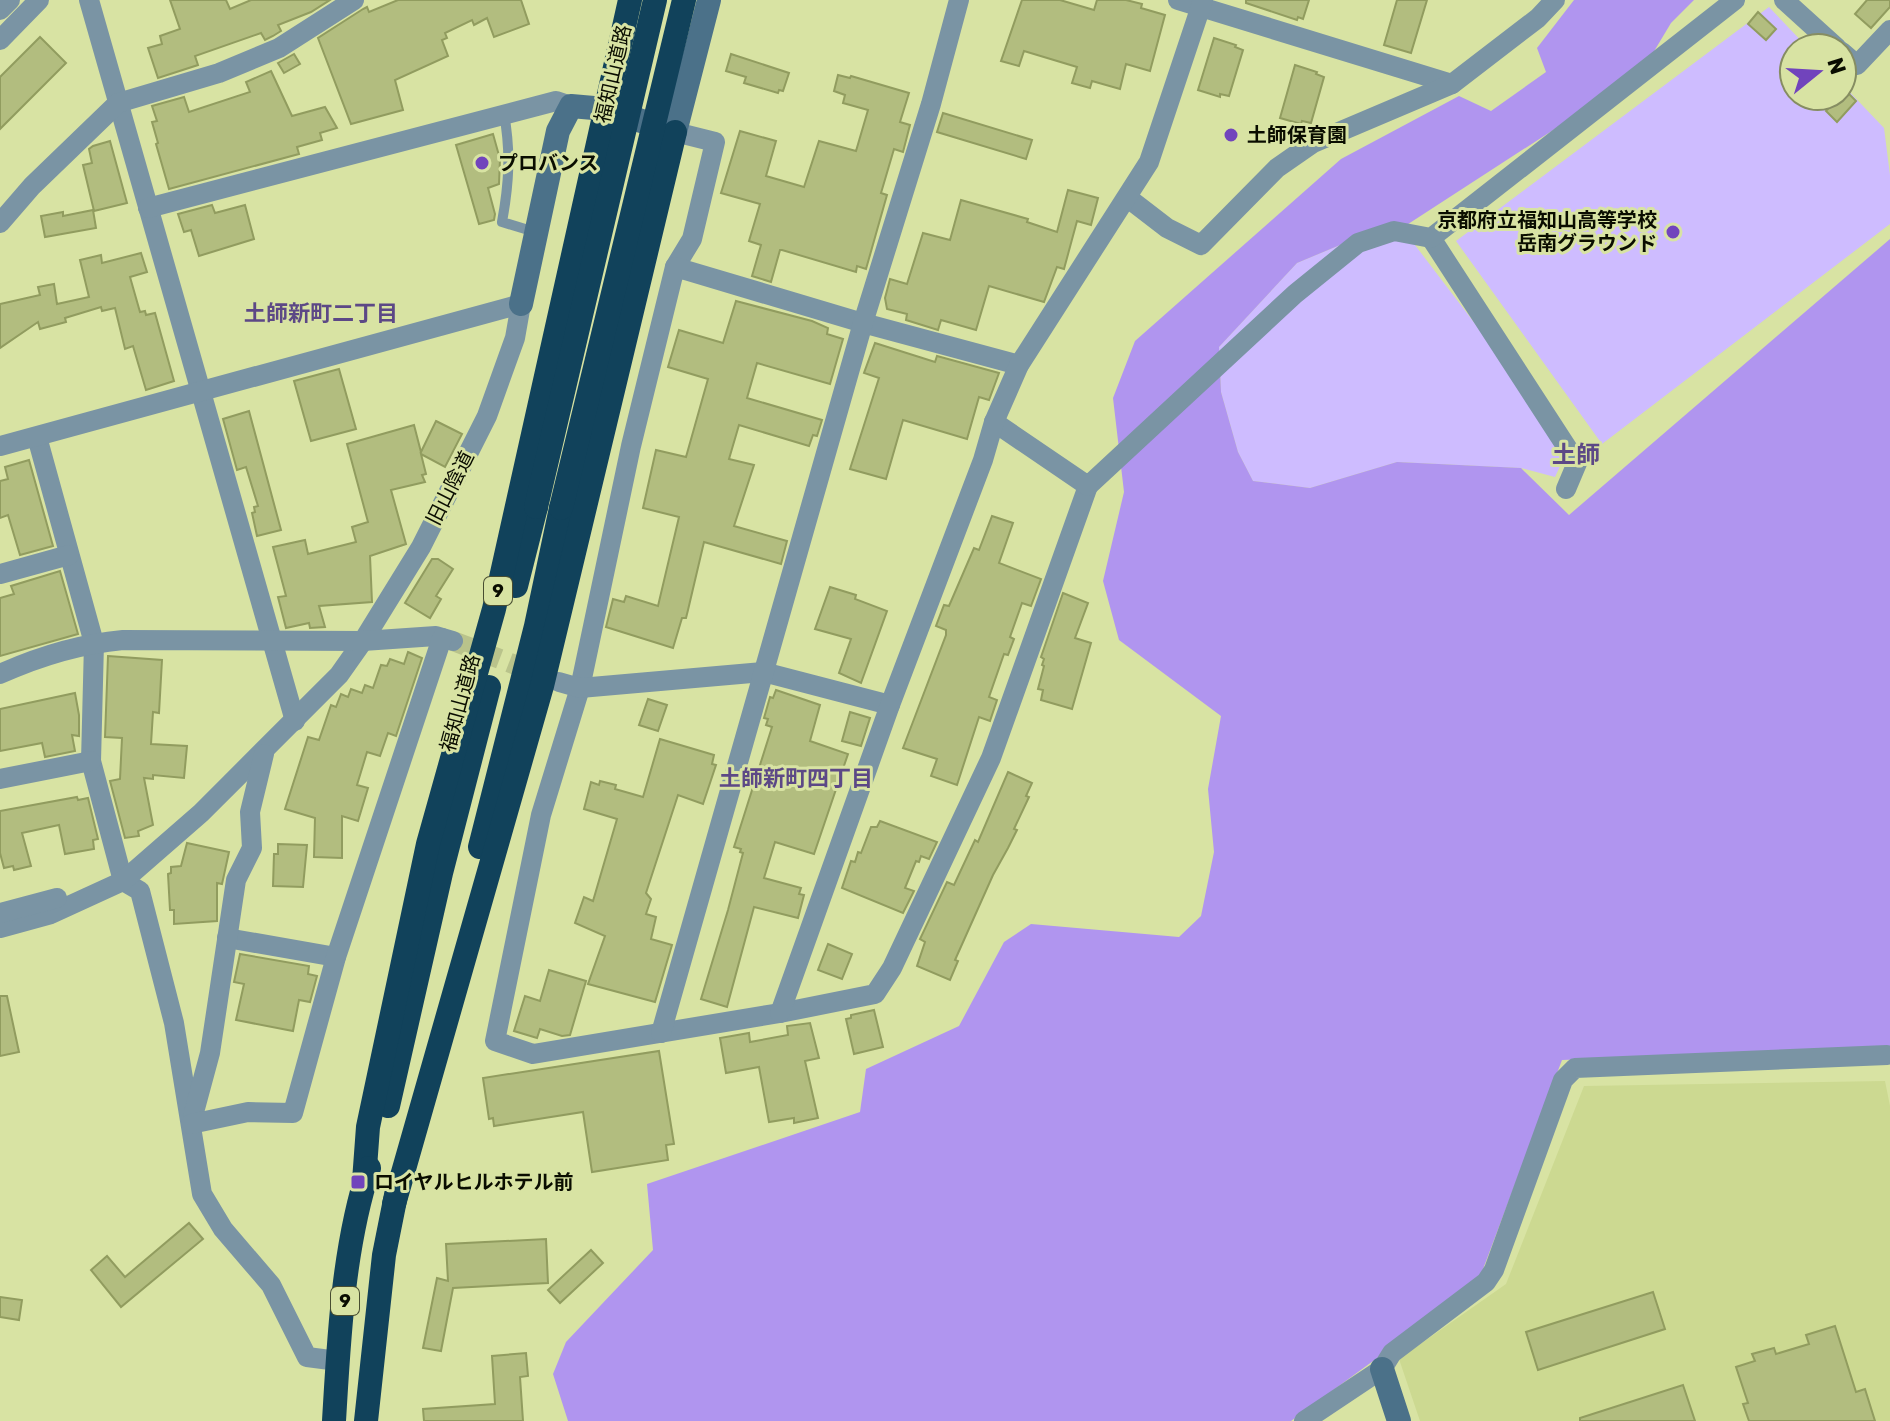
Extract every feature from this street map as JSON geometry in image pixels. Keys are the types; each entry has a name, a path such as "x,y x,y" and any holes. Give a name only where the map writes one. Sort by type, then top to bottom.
{"highway":[{"name":"9","path":"364,1181 368,1127 428,844 494,609 630,0"},
{"name":"福知山道路","path":"334,1421 350,1255 364,1181 391,1097 441,873 536,507 655,0"},
{"name":"9","path":"366,1421 384,1255 394,1204 536,626 561,508 684,0"},
{"name":"9","path":"394,1204 542,686 675,132"}],"street":[{"path":"0,10 10,0"},
{"path":"0,40 39,0"},
{"path":"89,0 295,721"},
{"path":"0,223 32,186 118,103 219,73 279,48 354,0"},
{"path":"675,132 709,0"},
{"path":"661,1033 863,323 931,104 959,0"},
{"path":"1178,0 1202,3 1452,84"},
{"path":"1128,198 1167,228 1201,245 1277,168 1313,143 1452,84 1538,18 1555,0"},
{"path":"1431,238 1735,0"},
{"path":"1784,0 1819,32"},
{"path":"780,1013 890,705 983,460 994,422 1019,365 1149,162 1202,3"},
{"path":"1858,64 1890,30"},
{"path":"148,208 556,101 571,106 605,109 715,142 692,239 675,267 628,460 580,688 541,815 495,1041 533,1054 875,994 892,968 991,758 1088,486 1295,294 1358,243 1394,231 1431,238 1577,463 1566,489"},
{"name":"旧山陰道","path":"0,928 51,914 123,881 264,753 339,675 363,641 421,547 487,416 515,338 558,131 571,106"},
{"path":"675,267 1019,365"},
{"path":"0,446 521,304"},
{"path":"994,422 1088,486"},
{"path":"37,437 94,643 91,761 123,881 140,891 174,1023 202,1194 223,1229 271,1285 307,1357 338,1361"},
{"path":"0,574 69,555"},
{"path":"0,674 38,657 94,643 123,640 363,641 436,636 448,640 336,957 293,1113 248,1112 191,1124"},
{"path":"559,682 580,688 763,672 890,705"},
{"path":"191,1124 210,1053 236,880 252,848 250,812 264,753"},
{"path":"0,779 91,761"},
{"path":"0,913 123,881"},
{"path":"227,938 336,957"},
{"path":"1304,1421 1382,1369 1392,1353 1486,1282 1494,1270 1563,1080 1575,1068 1889,1053"},
{"path":"1382,1369 1399,1421"}],"lane":[{"path":"504,114 510,148 508,190 502,222 535,232"}],"shaded area":[{"path":"1574,0 1694,0 1671,23 1641,73 1402,228 1364,235 1297,263 1219,347 1221,392 1238,452 1253,481 1310,488 1397,462 1521,468 1569,515 1890,239 1890,1048 1562,1060 1477,1285 1291,1421 568,1421 553,1374 566,1342 653,1250 647,1184 860,1112 866,1069 959,1026 1004,942 1031,924 1179,937 1201,916 1214,852 1208,789 1221,716 1119,640 1103,581 1124,492 1113,398 1135,341 1341,159 1459,96 1491,111 1546,72 1537,48"},
{"name":"京都府立福知山高等学校 岳南グラウンド","path":"1769,7 1793,32 1778,32 1778,112 1858,112 1858,101 1884,128 1890,175 1890,224 1602,444 1456,241"},
{"path":"1402,228 1569,447 1555,477 1521,468 1397,462 1310,488 1253,481 1238,452 1221,392 1219,347 1297,263 1364,235"},
{"path":"1885,1081 1890,1106 1890,1421 1420,1421 1399,1359 1506,1284 1584,1086"}],"building":[{"path":"170,0 226,0 230,9 251,0 330,0 311,12 278,25 281,31 265,40 261,33 195,56 198,65 158,78 148,48 162,44 160,36 180,29"},
{"path":"398,0 521,0 529,24 494,37 487,18 474,25 472,20 445,33 447,38 442,40 448,56 395,80 403,110 351,124 318,38 367,7 369,12"},
{"path":"1022,0 1060,0 1094,10 1097,0 1126,0 1165,15 1150,71 1126,64 1120,89 1092,81 1090,88 1072,83 1077,67 1024,51 1019,66 1001,61"},
{"path":"1246,0 1309,0 1303,19 1298,17 1297,20 1246,3"},
{"path":"1397,0 1427,0 1411,53 1384,45"},
{"path":"1867,0 1890,0 1890,7 1871,28 1855,14"},
{"path":"1758,12 1776,29 1766,40 1748,24"},
{"path":"40,37 66,63 0,129 0,77"},
{"path":"1214,38 1243,50 1229,96 1220,94 1220,97 1198,90"},
{"path":"294,54 300,64 284,73 278,63"},
{"path":"731,54 789,73 783,91 779,90 778,93 744,83 746,77 726,71"},
{"path":"1295,65 1324,77 1311,123 1302,121 1301,124 1280,118"},
{"path":"271,71 292,116 325,107 337,128 320,133 322,140 297,147 299,154 169,189 156,144 152,122 157,121 152,106 184,97 189,112 250,92 246,82"},
{"path":"838,75 909,93 900,122 910,125 903,152 894,149 881,193 887,195 866,269 857,266 856,272 780,250 771,282 752,276 761,245 749,241 760,204 721,193 740,131 776,141 766,176 804,187 819,141 856,151 868,110 843,103 845,95 834,91"},
{"path":"1827,112 1846,112 1837,122"},
{"path":"943,113 1032,140 1026,159 937,132"},
{"name":"プロバンス","path":"493,134 500,159 499,184 488,188 495,214 494,220 479,224 456,145"},
{"path":"110,141 127,203 94,211 83,165 92,163 89,149"},
{"path":"1068,190 1098,198 1091,225 1077,221 1064,269 1057,267 1044,302 989,286 976,330 941,320 938,330 906,320 907,314 887,309 885,298 890,279 907,284 923,233 950,240 961,200 1028,219 1027,222 1057,232"},
{"path":"212,205 215,213 245,205 254,239 199,256 191,230 184,232 178,214"},
{"path":"93,210 96,228 45,237 41,216 63,212 63,216"},
{"path":"141,253 147,272 130,277 140,312 145,311 146,315 155,313 174,381 146,390 133,346 125,349 115,308 102,311 101,307 40,329 38,322 0,348 0,304 40,295 38,287 54,284 57,304 89,297 80,260 101,255 102,263"},
{"path":"736,301 812,321 828,328 827,334 843,339 830,384 757,363 747,398 822,420 817,436 813,435 809,446 739,425 729,459 754,465 734,526 787,541 781,564 704,542 686,618 682,618 673,648 606,627 613,599 624,602 626,596 658,606 679,517 643,508 656,450 686,457 708,379 668,367 679,330 723,343"},
{"path":"875,343 935,362 937,356 999,373 989,400 979,397 967,439 903,420 886,479 850,469 879,378 864,373"},
{"path":"339,369 356,429 311,441 294,381"},
{"path":"249,411 281,530 257,536 252,513 258,506 246,467 237,470 223,419"},
{"path":"436,421 462,434 445,467 421,454 425,482 391,490 406,544 370,556 372,602 319,606 325,627 310,628 309,623 286,628 278,597 286,596 273,547 305,540 308,554 356,542 352,527 368,522 347,444 414,425 421,452"},
{"path":"29,460 53,546 20,555 8,515 0,518 0,481 8,479 5,467"},
{"path":"992,516 1013,523 999,563 1041,579 1031,606 1022,603 1010,637 1014,639 1008,655 1004,654 989,697 997,700 990,721 979,717 957,785 931,776 937,759 903,748 946,635 946,630 936,626 944,605 949,606 974,548 979,550"},
{"path":"432,559 438,559 453,569 436,596 441,599 430,618 405,603"},
{"path":"60,571 78,634 0,656 0,598 14,594 11,586"},
{"path":"830,587 856,595 855,599 887,611 861,683 839,673 851,639 815,629"},
{"path":"1063,593 1088,603 1075,638 1091,643 1072,709 1041,700 1043,690 1038,689 1044,666 1041,657"},
{"path":"408,652 422,658 396,736 388,733 380,756 367,752 357,785 368,788 358,821 342,816 342,858 314,857 315,818 285,809 308,737 319,740 331,705 336,707 341,694 348,697 351,689 362,693 365,685 373,688 381,665 387,666 390,659 404,664"},
{"path":"108,656 162,660 159,713 153,712 151,744 187,746 184,778 153,775 153,779 144,778 153,825 138,831 139,836 125,838 110,781 120,779 122,738 105,737"},
{"path":"776,690 820,705 810,741 848,754 814,854 775,842 764,878 801,888 799,894 804,895 798,918 754,907 727,1007 701,999 743,853 734,847 772,727 766,725 768,719 764,718 770,697 773,698"},
{"path":"75,693 79,736 72,735 75,751 45,757 42,743 0,751 0,709"},
{"path":"648,699 667,705 658,731 639,725"},
{"path":"850,712 870,718 861,746 842,741"},
{"path":"660,739 714,755 712,764 716,765 703,804 678,795 646,893 651,899 646,914 656,917 651,939 672,945 655,1002 588,984 605,936 575,923 584,897 593,901 617,819 584,809 591,782 616,785 615,789 643,797"},
{"path":"1008,772 1032,783 1026,796 1029,797 1014,829 1017,830 955,960 958,961 950,980 917,966 925,942 920,939 947,882 954,885 975,840 978,842"},
{"path":"77,797 78,800 88,798 98,839 93,840 94,849 65,854 59,825 22,833 31,866 14,870 13,866 4,868 0,853 0,811"},
{"path":"880,821 937,842 929,859 921,856 919,862 916,861 905,888 914,891 903,913 842,888 851,861 855,862 871,827 877,827"},
{"path":"187,843 229,852 222,884 217,883 217,921 174,924 168,874 171,867 181,866"},
{"path":"278,844 307,845 303,887 273,886 274,854 278,854"},
{"path":"828,944 852,954 842,979 818,970"},
{"path":"240,954 309,966 308,974 317,976 310,1002 299,1000 293,1031 236,1020 244,984 234,982"},
{"path":"549,970 586,981 570,1035 562,1036 540,1029 537,1038 514,1031 525,996 540,1001"},
{"path":"0,996 7,996 19,1052 0,1056"},
{"path":"874,1010 883,1047 854,1054 846,1019"},
{"path":"810,1023 819,1058 805,1061 818,1118 794,1123 794,1118 769,1122 759,1067 726,1073 720,1038 749,1033 750,1042 788,1035 787,1026"},
{"path":"659,1051 674,1144 666,1145 668,1160 592,1172 583,1112 494,1126 493,1118 489,1119 483,1078"},
{"path":"189,1223 203,1239 121,1307 91,1270 107,1256 125,1277"},
{"path":"546,1239 548,1283 453,1288 441,1351 423,1348 437,1278 448,1281 446,1244"},
{"path":"591,1250 603,1263 560,1303 548,1290"},
{"path":"1653,1292 1665,1329 1538,1370 1526,1332"},
{"path":"0,1297 22,1300 19,1320 0,1317"},
{"path":"1835,1326 1856,1392 1865,1389 1875,1421 1749,1421 1743,1404 1748,1403 1736,1367 1755,1361 1752,1354 1774,1348 1776,1354 1809,1344 1806,1335"},
{"path":"526,1353 528,1376 520,1377 523,1421 424,1421 423,1409 495,1404 492,1356"},
{"path":"1683,1385 1695,1421 1580,1421 1580,1418"}],"tunnel":[{"path":"453,641 539,674"}],"place":[{"name":"土師保育園","path":"1231,135"},
{"name":"プロバンス","path":"482,163"},
{"name":"京都府立福知山高等学校 岳南グラウンド","path":"1673,232"},
{"name":"ロイヤルヒルホテル前","path":"358,1182"}],"district":[{"name":"土師新町二丁目","path":"321,313"},
{"name":"土師","path":"1576,455"},
{"name":"土師新町四丁目","path":"796,778"}]}
